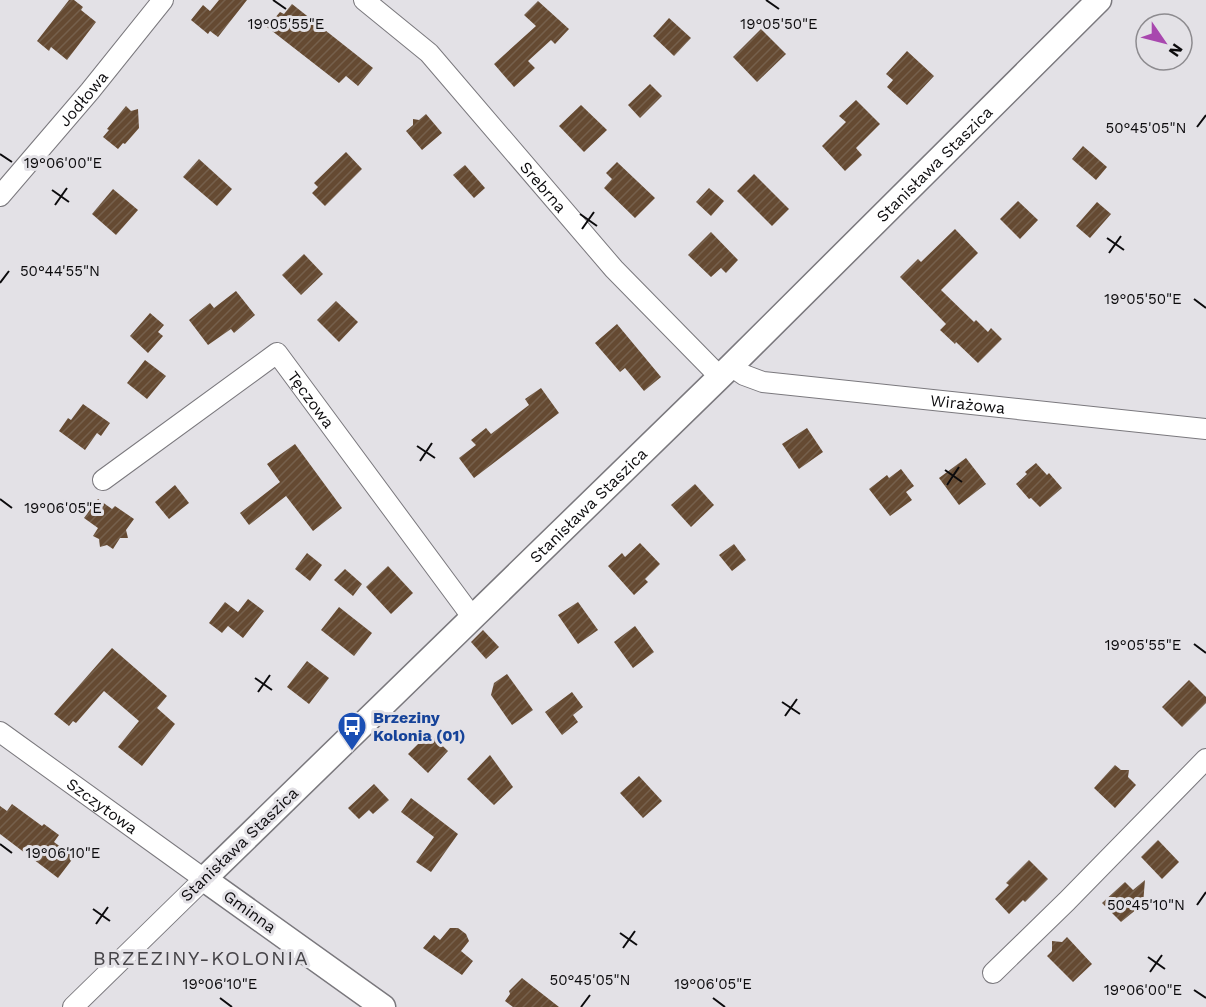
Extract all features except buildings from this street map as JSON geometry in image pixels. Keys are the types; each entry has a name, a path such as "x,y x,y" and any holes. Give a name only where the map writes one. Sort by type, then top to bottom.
{"street":[{"name":"Jodłowa","path":"0,196 90,91 163,0"},
{"name":"Srebrna","path":"364,0 429,53 614,269 725,371"},
{"name":"Stanisława Staszica","path":"73,1007 725,371 1099,0"},
{"name":"Tęczowa","path":"104,480 277,353 473,618"},
{"name":"Wirażowa","path":"725,371 763,382 1206,429"},
{"name":"Szczytowa","path":"0,732 204,879"},
{"path":"993,973 1206,759"},
{"name":"Gminna","path":"204,879 383,1007"}],"place":[{"name":"Brzeziny Kolonia (01)","path":"352,752"}],"district":[{"name":"BRZEZINY-KOLONIA","path":"201,958"}]}
